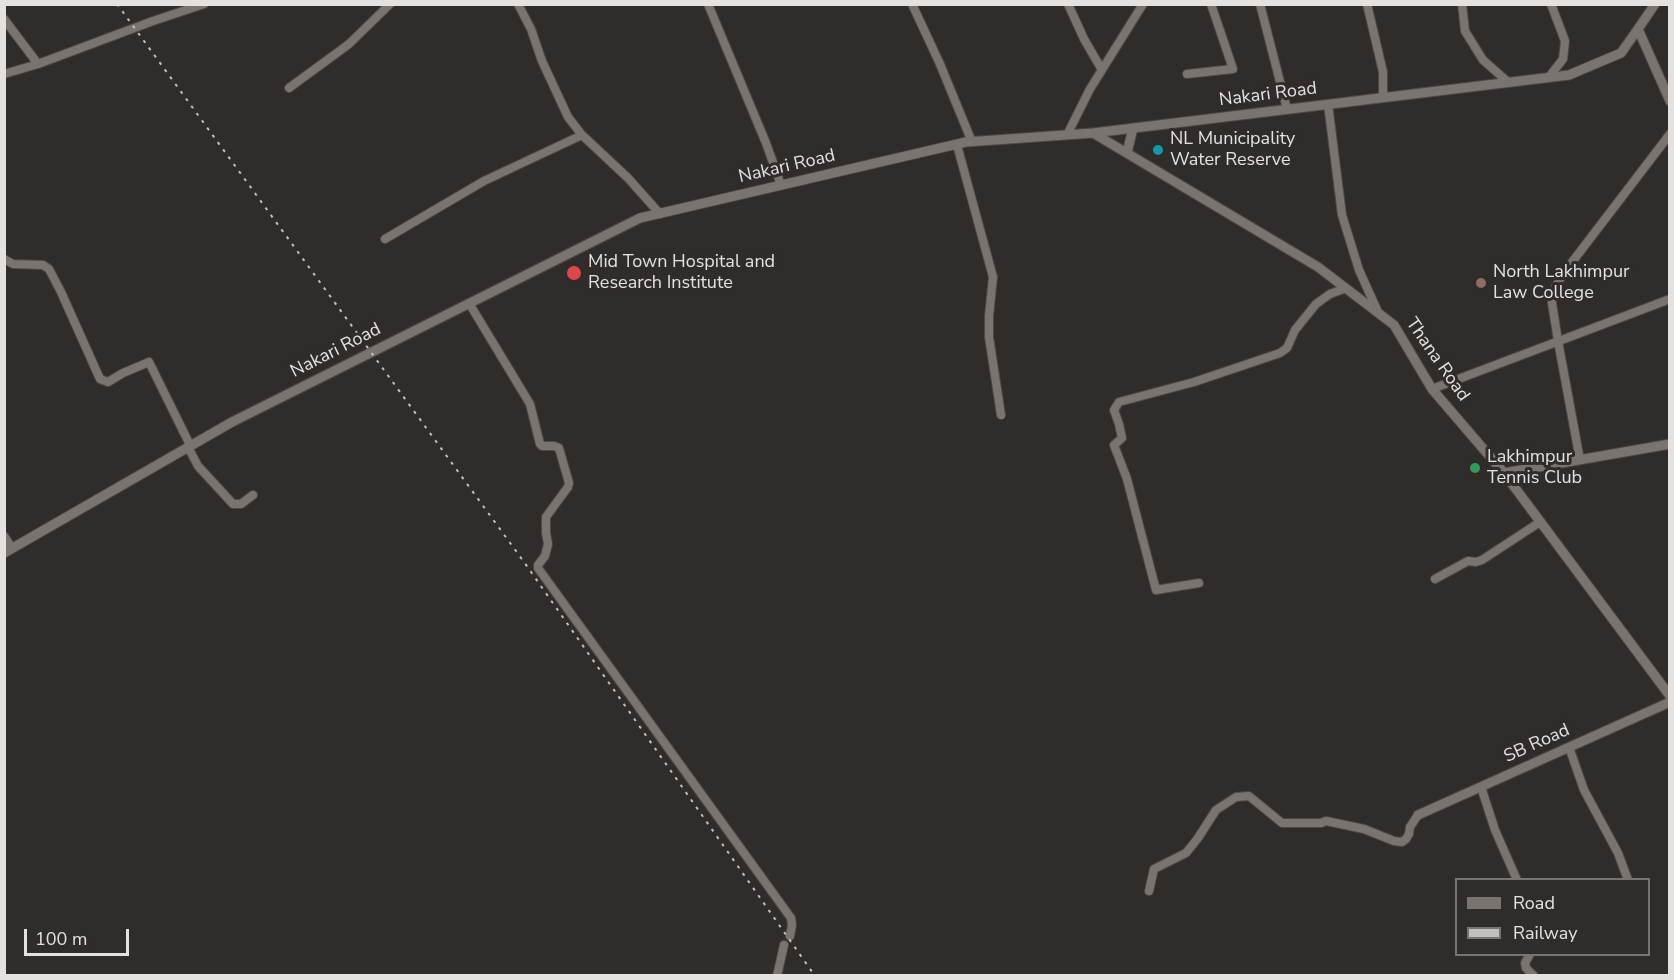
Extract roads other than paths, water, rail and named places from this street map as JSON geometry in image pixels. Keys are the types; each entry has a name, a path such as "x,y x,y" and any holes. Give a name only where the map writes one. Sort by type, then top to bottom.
{"street":[{"path":"4,74 204,4"},
{"path":"289,88 349,44 390,4"},
{"path":"518,4 568,117 582,135 628,177 660,214"},
{"path":"708,4 766,142 781,185"},
{"path":"912,4 972,142"},
{"path":"1068,4 1084,39 1102,70"},
{"path":"1067,135 1090,89 1143,4"},
{"path":"1187,74 1233,69 1211,4"},
{"path":"1260,4 1287,109"},
{"path":"1367,4 1383,72 1383,97"},
{"path":"1462,4 1465,31 1483,60 1508,82"},
{"path":"1549,77 1563,59 1565,41 1551,4"},
{"name":"Nakari Road","path":"8,550 232,422 639,218 972,142 1093,133 1569,75 1621,53 1655,4"},
{"path":"4,19 38,64"},
{"path":"1638,29 1670,101"},
{"path":"1328,104 1342,215 1359,270 1378,312"},
{"path":"1127,153 1133,128"},
{"name":"Thana Road","path":"1093,133 1318,267 1394,325 1432,389 1504,473 1670,696"},
{"path":"1580,460 1558,341 1552,293 1563,274 1670,134"},
{"path":"385,239 484,181 582,135"},
{"path":"957,145 993,277 988,316 989,337 1001,415"},
{"path":"4,260 13,264 43,265 49,269 100,379 108,382 123,373 149,363 198,466 233,504 241,504 253,495"},
{"path":"1198,583 1156,590 1128,479 1114,445 1122,438 1114,410 1119,402 1194,382 1280,353 1287,348 1295,330 1316,304 1330,294 1346,288"},
{"path":"1432,389 1670,299"},
{"path":"469,303 530,404 540,444 559,448 569,483 546,517 548,544 545,556 538,565 541,573 791,918 790,936"},
{"path":"1504,473 1670,444"},
{"path":"1435,579 1468,561 1482,560 1540,522"},
{"path":"4,536 8,550"},
{"name":"SB Road","path":"1418,815 1670,702"},
{"path":"1569,747 1584,790 1618,854 1628,878"},
{"path":"1481,787 1495,830 1517,878"},
{"path":"1149,891 1154,869 1186,853 1216,810 1242,795 1249,796 1282,823 1326,821 1364,829 1402,842 1409,834 1410,827 1418,815"},
{"path":"777,975 784,945"},
{"path":"1529,956 1525,963 1526,968 1534,975"}],"railway":[{"path":"117,4 524,562 815,976"}],"place":[{"name":"NL Municipality Water Reserve","path":"1158,150"},
{"name":"Mid Town Hospital and Research Institute","path":"574,273"},
{"name":"North Lakhimpur Law College","path":"1481,283"},
{"name":"Lakhimpur Tennis Club","path":"1475,468"}]}
